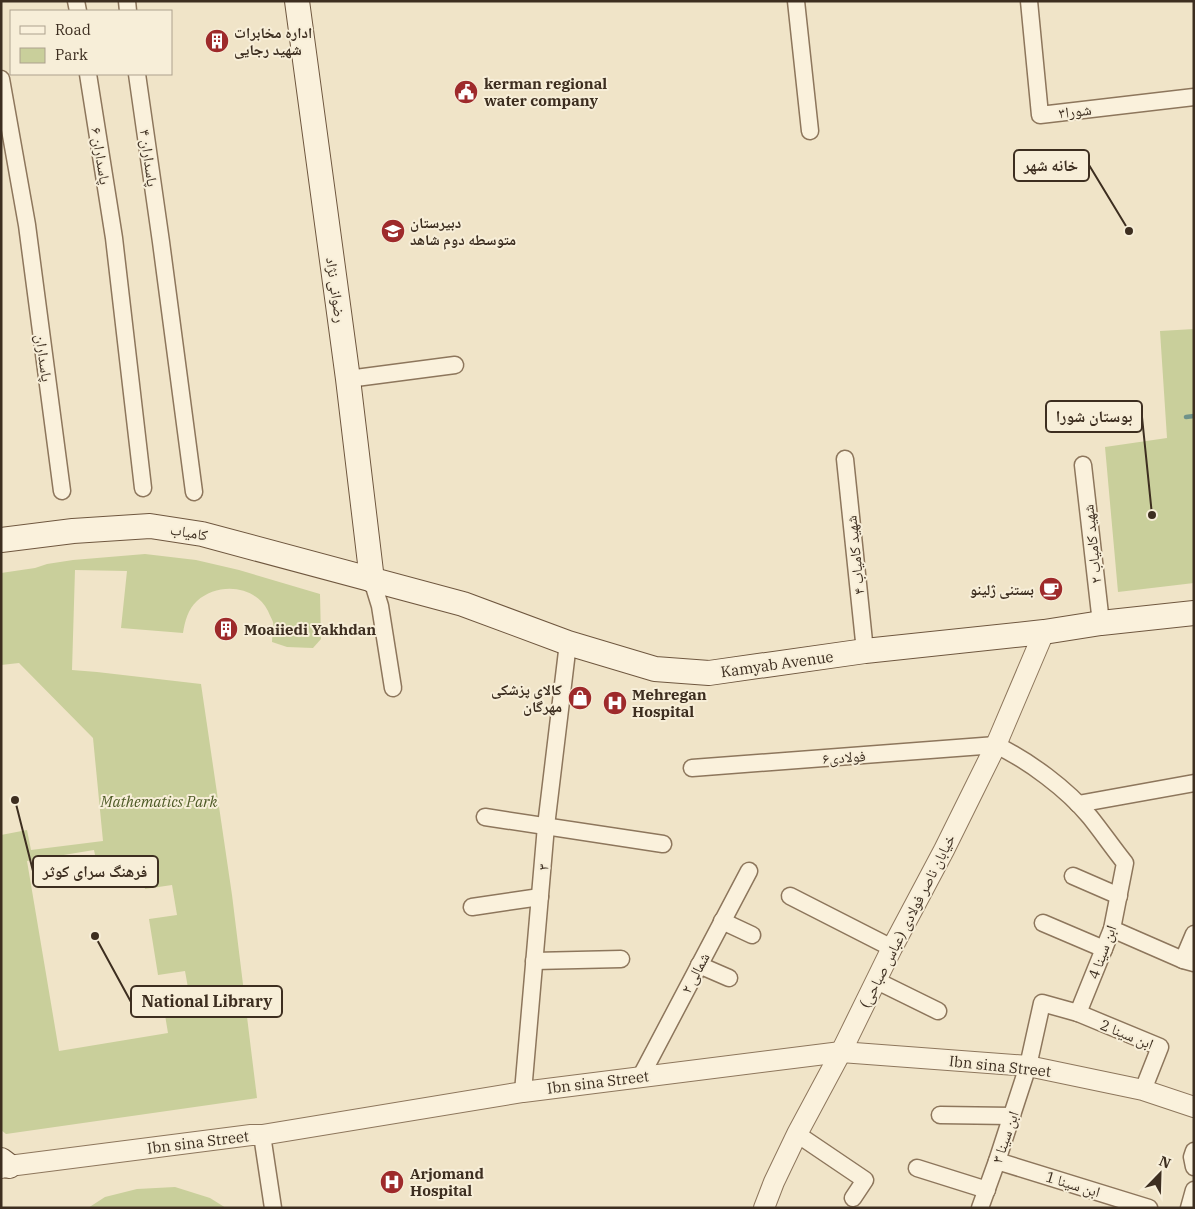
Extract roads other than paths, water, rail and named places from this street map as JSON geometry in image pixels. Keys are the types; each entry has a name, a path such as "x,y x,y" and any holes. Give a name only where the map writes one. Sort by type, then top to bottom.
{"main road":[{"name":"رضوانی نژاد","path":"297,1 348,379 372,580"},
{"name":"کامیاب","path":"1,540 73,531 150,526 202,534 372,580"},
{"name":"Kamyab Avenue","path":"372,580 464,604 568,643 655,670 709,673 865,651 1044,632 1101,623 1194,613"}],"street":[{"path":"796,1 810,131"},
{"name":"شورا۳","path":"1029,1 1040,115 1194,97"},
{"name":"پاسداران ۶","path":"88,75 114,238 142,488"},
{"name":"پاسداران ۴","path":"137,75 194,492"},
{"name":"پاسداران","path":"1,79 27,226 62,491"},
{"path":"348,379 454,365"},
{"name":"شهید کامیاب ۴","path":"845,459 865,651"},
{"name":"شهید کامیاب ۲","path":"1083,465 1101,623"},
{"path":"372,580 380,606 393,688"},
{"name":"خیابان ناصر فولادی (عباس صباحی)","path":"764,1208 774,1182 798,1134 996,745 1044,632"},
{"name":"۳","path":"523,1092 546,826 568,643"},
{"name":"فولادی۶","path":"692,768 996,745"},
{"name":"ابن سینا 4","path":"996,745 1009,751 1058,784 1089,816 1125,863 1112,928 1078,1014"},
{"path":"1078,804 1194,783"},
{"path":"485,817 663,844"},
{"name":"۲ شمالی","path":"641,1076 749,870"},
{"path":"1073,876 1119,896"},
{"path":"790,896 892,948"},
{"path":"472,907 540,897"},
{"path":"722,921 752,935"},
{"path":"1043,923 1104,949"},
{"path":"1112,928 1188,962 1194,934"},
{"path":"534,961 621,958"},
{"path":"699,965 729,978"},
{"path":"877,981 938,1011"},
{"path":"1028,1066 1042,1003 1078,1014"},
{"name":"ابن سینا 2","path":"1078,1014 1160,1047 1142,1090"},
{"name":"Ibn sina Street","path":"4,1164 262,1135 523,1092 841,1052 1028,1066 1142,1090 1194,1107"},
{"name":"ابن سینا ۳","path":"980,1208 1028,1066"},
{"path":"940,1115 1012,1116"},
{"path":"798,1134 865,1180 853,1198"},
{"path":"262,1135 273,1208"},
{"path":"1194,1151 1192,1157 1194,1167"},
{"name":"ابن سینا 1","path":"997,1161 1149,1208"},
{"path":"917,1168 987,1190"},
{"path":"1189,1208 1194,1190"}],"waterway":[{"path":"1186,417 1194,416"}],"place":[{"name":"اداره مخابرات شهید رجایی","path":"217,41"},
{"name":"kerman regional water company","path":"466,92"},
{"name":"دبیرستان متوسطه دوم شاهد","path":"393,231"},
{"name":"خانه شهر","path":"1129,231"},
{"name":"بوستان شورا","path":"1152,515"},
{"name":"بستنی ژلینو","path":"1051,589"},
{"name":"Moaiiedi Yakhdan","path":"226,629"},
{"name":"کالای پزشکی مهرگان","path":"580,698"},
{"name":"Mehregan Hospital","path":"615,703"},
{"name":"فرهنگ سرای کوثر","path":"15,800"},
{"name":"National Library","path":"95,936"},
{"name":"Arjomand Hospital","path":"392,1182"}],"park label":[{"name":"Mathematics Park","path":"159,801"}]}
